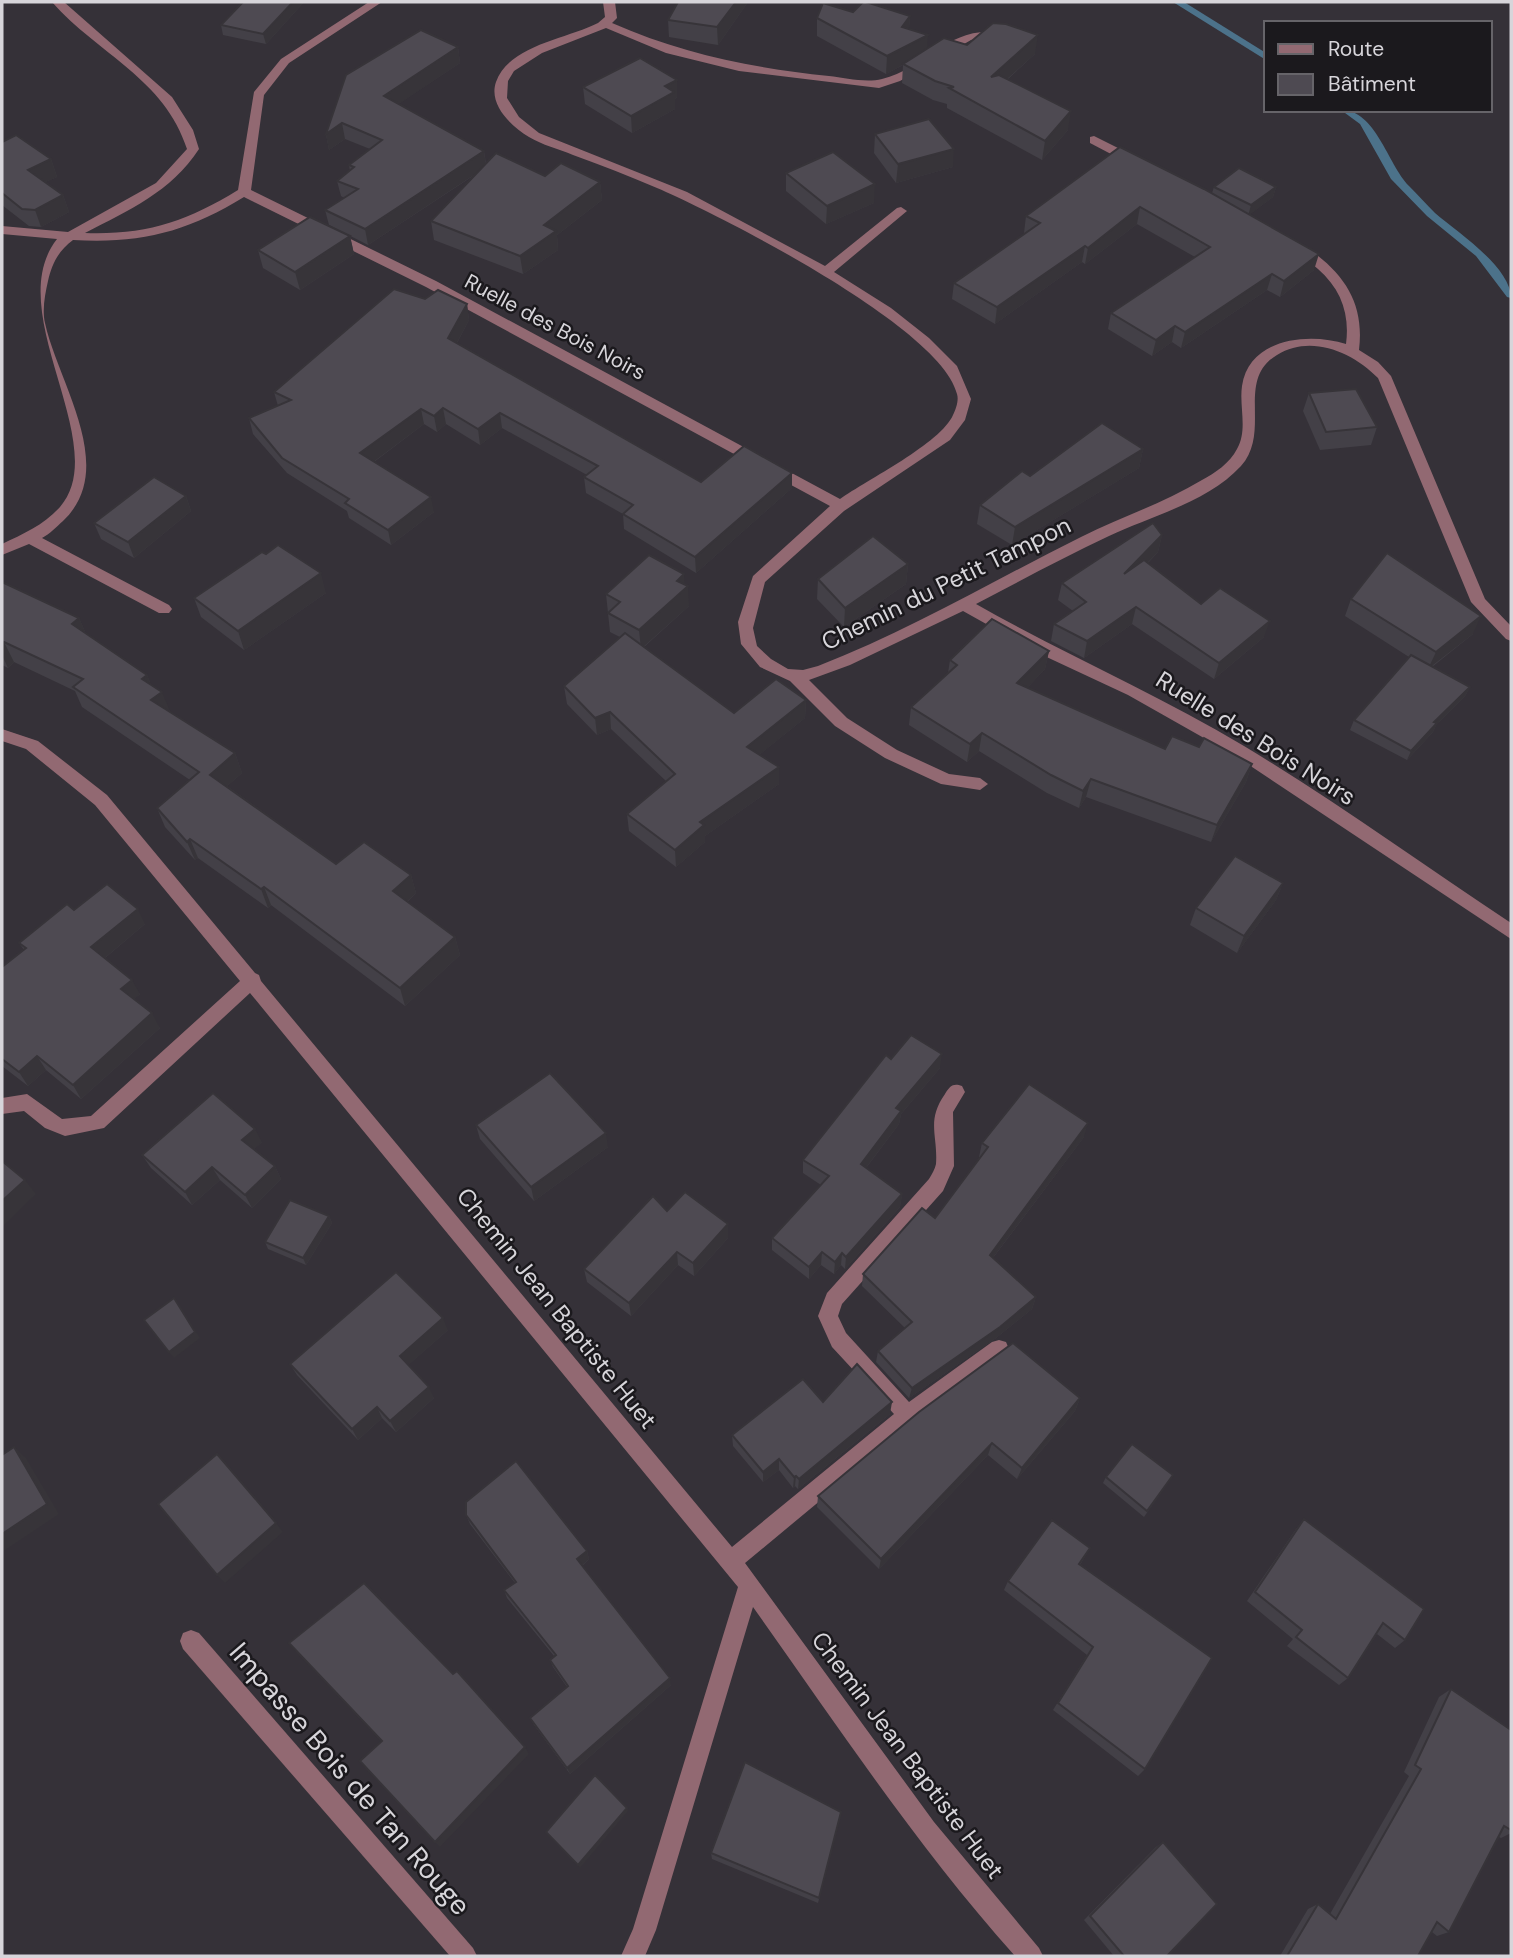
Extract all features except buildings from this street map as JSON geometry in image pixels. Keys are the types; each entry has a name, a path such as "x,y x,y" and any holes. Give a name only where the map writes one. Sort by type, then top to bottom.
{"street":[{"path":"2,550 32,538 60,516 72,499 80,470 77,435 42,337 38,312 44,272 52,252 70,236 162,187 182,169 192,149 188,130 177,111 136,66 100,40 58,2"},
{"path":"2,230 104,239 139,236 175,228 206,215 244,192 258,95 285,61 376,2"},
{"path":"609,2 611,18 606,24 561,40 513,64 503,76 499,89 501,101 516,122 535,136 680,193 826,272 913,330 932,346 957,376 964,396 961,415 949,433 841,506 759,579 743,626 747,642 757,658 774,669 795,676 841,722 891,754 947,780 980,784"},
{"path":"606,24 662,49 762,70 879,84 893,81 934,52 963,38 994,33 1013,37"},
{"path":"1094,140 1141,165"},
{"name":"Ruelle des Bois Noirs","path":"244,192 431,284 841,506"},
{"path":"826,272 901,211"},
{"path":"1286,241 1312,257 1344,291 1354,311 1356,328 1352,350"},
{"name":"Chemin du Petit Tampon","path":"795,676 848,660 965,604 1091,537 1208,484 1236,463 1249,445 1247,388 1250,372 1260,359 1277,349 1296,343 1333,344 1352,350 1370,360 1384,376 1479,602 1511,635"},
{"path":"32,538 164,609"},
{"name":"Ruelle des Bois Noirs","path":"965,604 1043,649 1134,691 1240,751 1511,932"},
{"name":"Chemin Jean Baptiste Huet","path":"2,735 32,745 101,800 750,1584 926,1830 1031,1956"},
{"path":"2,1106 27,1102 59,1128 78,1128 97,1122 253,981"},
{"path":"908,1415 839,1340 828,1316 834,1299 936,1185 945,1166 942,1122 944,1110 956,1092"},
{"path":"731,1561 908,1415 999,1349"},
{"path":"633,1956 644,1930 750,1584"},
{"name":"Impasse Bois de Tan Rouge","path":"191,1641 465,1956"}],"waterway":[{"path":"1178,2 1264,56"},
{"path":"1349,112 1364,122 1395,177 1431,214 1480,254 1511,295"}]}
